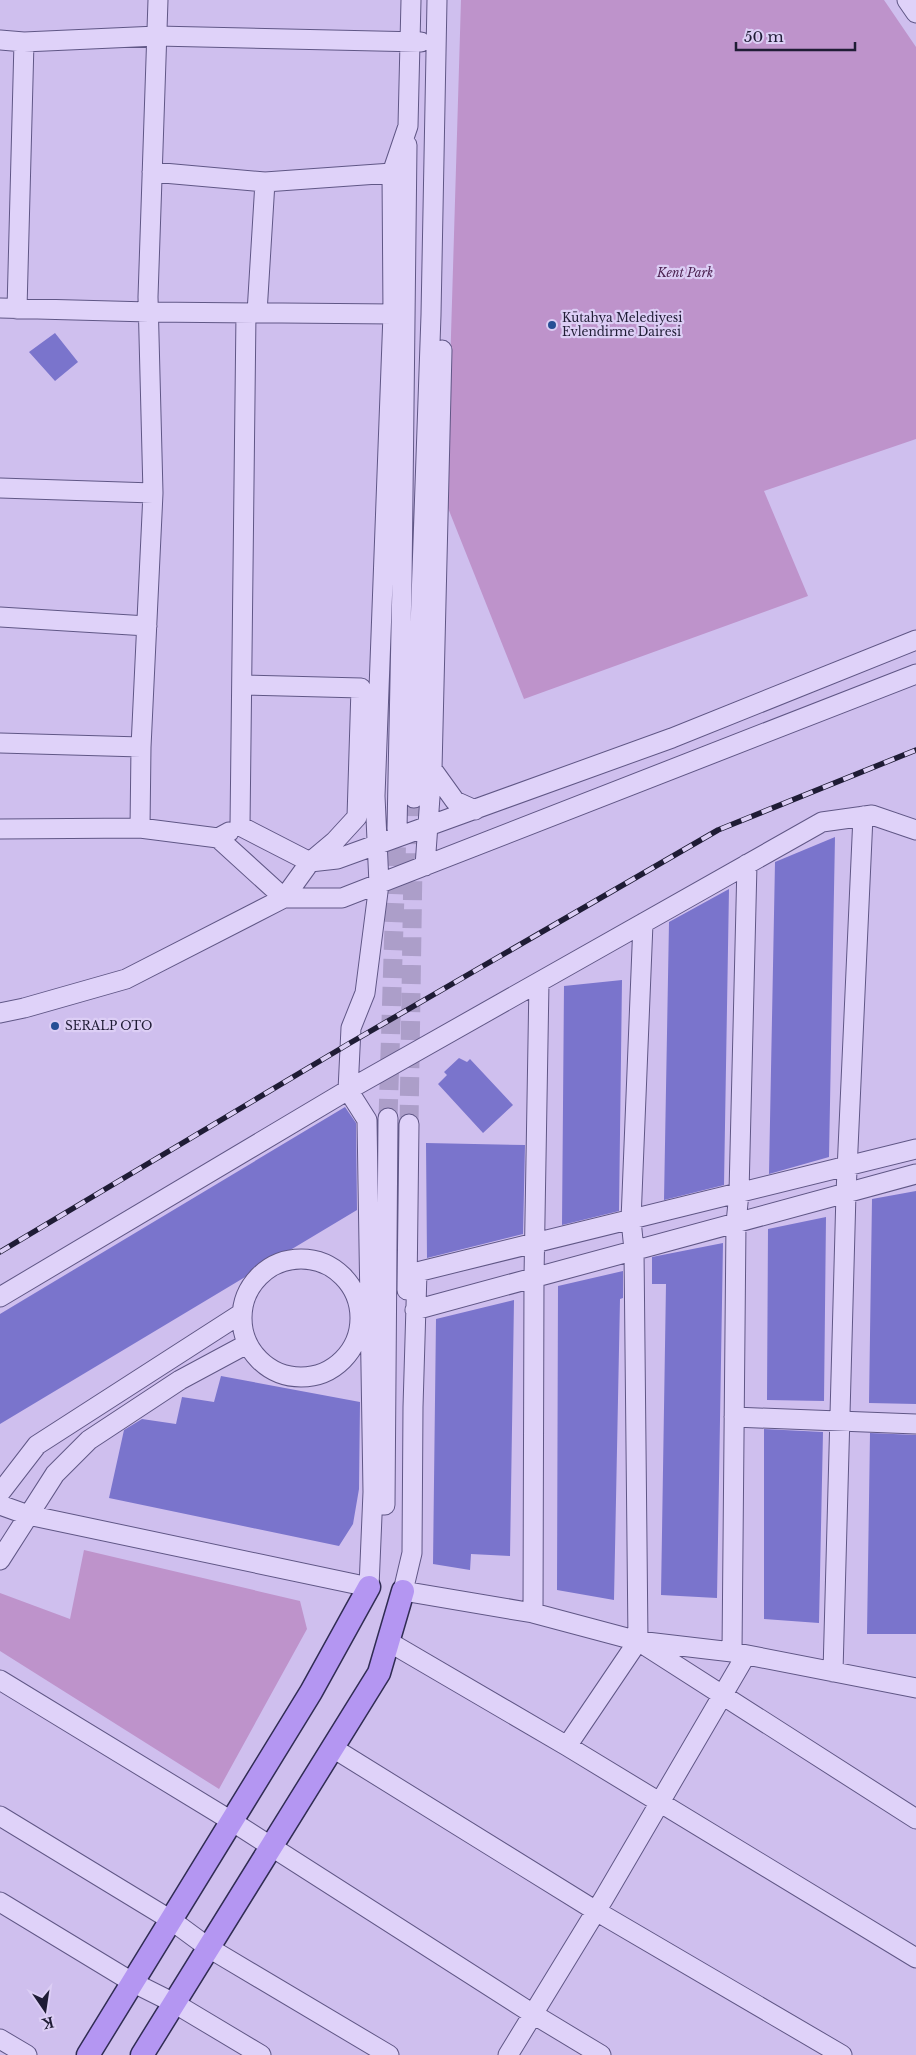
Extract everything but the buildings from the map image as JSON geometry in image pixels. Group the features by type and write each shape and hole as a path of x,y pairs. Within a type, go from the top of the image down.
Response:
{"main road":[{"path":"88,2055 233,1822 311,1692 370,1587"},
{"path":"142,2055 379,1673 403,1592"}],"street":[{"path":"140,828 141,747 153,493 149,312 158,0"},
{"path":"397,829 411,0"},
{"path":"414,798 431,315 437,0"},
{"path":"907,0 916,13"},
{"path":"0,40 24,42 157,36 410,43 436,42"},
{"path":"24,42 8,309 393,314"},
{"path":"370,1587 373,1492 367,1120 348,1090 351,1028 365,994 378,884 375,796 393,314 392,173 408,126"},
{"path":"152,172 265,182 392,173"},
{"path":"240,826 252,313 265,182"},
{"path":"425,866 432,768 443,332 431,315"},
{"path":"0,488 153,493"},
{"path":"0,617 146,626"},
{"path":"240,826 310,862 337,859 672,738 916,640"},
{"path":"0,829 140,828 218,838 284,898 342,898 916,674"},
{"path":"0,1013 126,979 284,898 310,862 335,841 357,817 361,688 242,685"},
{"path":"0,743 141,747"},
{"path":"432,768 455,801 476,810"},
{"path":"0,1297 348,1090 822,822 872,815 916,830"},
{"path":"832,1672 846,1193 863,816"},
{"path":"218,838 240,826"},
{"path":"508,2055 596,1911 722,1696 739,1654 734,1417 736,1222 747,864"},
{"path":"567,1746 638,1641 634,1250 631,1220 643,923"},
{"path":"533,1613 534,1277 539,982"},
{"path":"370,1587 378,1553 386,1500 388,1118"},
{"path":"403,1592 408,1124"},
{"path":"403,1592 412,1552 417,1272 536,1244 916,1148"},
{"path":"415,1310 916,1174"},
{"path":"294,1259 315,1260 333,1268 348,1281 358,1299 362,1319 358,1339 348,1356 333,1370 314,1377 294,1378 274,1372 258,1360 247,1344 242,1328 242,1313 247,1293 259,1277 275,1265 294,1259"},
{"path":"0,1493 37,1445 242,1313"},
{"path":"0,1560 55,1474 89,1440 180,1380 247,1344"},
{"path":"734,1417 916,1424"},
{"path":"0,1505 28,1515 370,1587"},
{"path":"403,1592 533,1613 638,1641 739,1654 916,1688"},
{"path":"638,1641 916,1820"},
{"path":"389,1642 567,1746 916,1958"},
{"path":"0,1680 272,1846 533,2014 601,2055"},
{"path":"333,1748 596,1911 842,2055"},
{"path":"0,1816 171,1920 209,1948 389,2055"},
{"path":"0,1902 132,1982 174,2004 261,2055"},
{"path":"0,2039 27,2055"}],"green space":[{"name":"Kent Park","path":"461,0 884,0 916,47 916,439 764,491 808,596 524,699 446,503"},
{"path":"84,1550 300,1601 307,1629 219,1789 0,1651 0,1593 70,1619"}],"tunnel":[{"path":"409,1124 414,798"},
{"path":"388,1118 397,829"}],"railway":[{"path":"0,1252 350,1043 718,830 916,750"}],"place":[{"name":"Kütahya Melediyesi Evlendirme Dairesi","path":"552,325"},
{"name":"SERALP OTO","path":"55,1026"}]}
